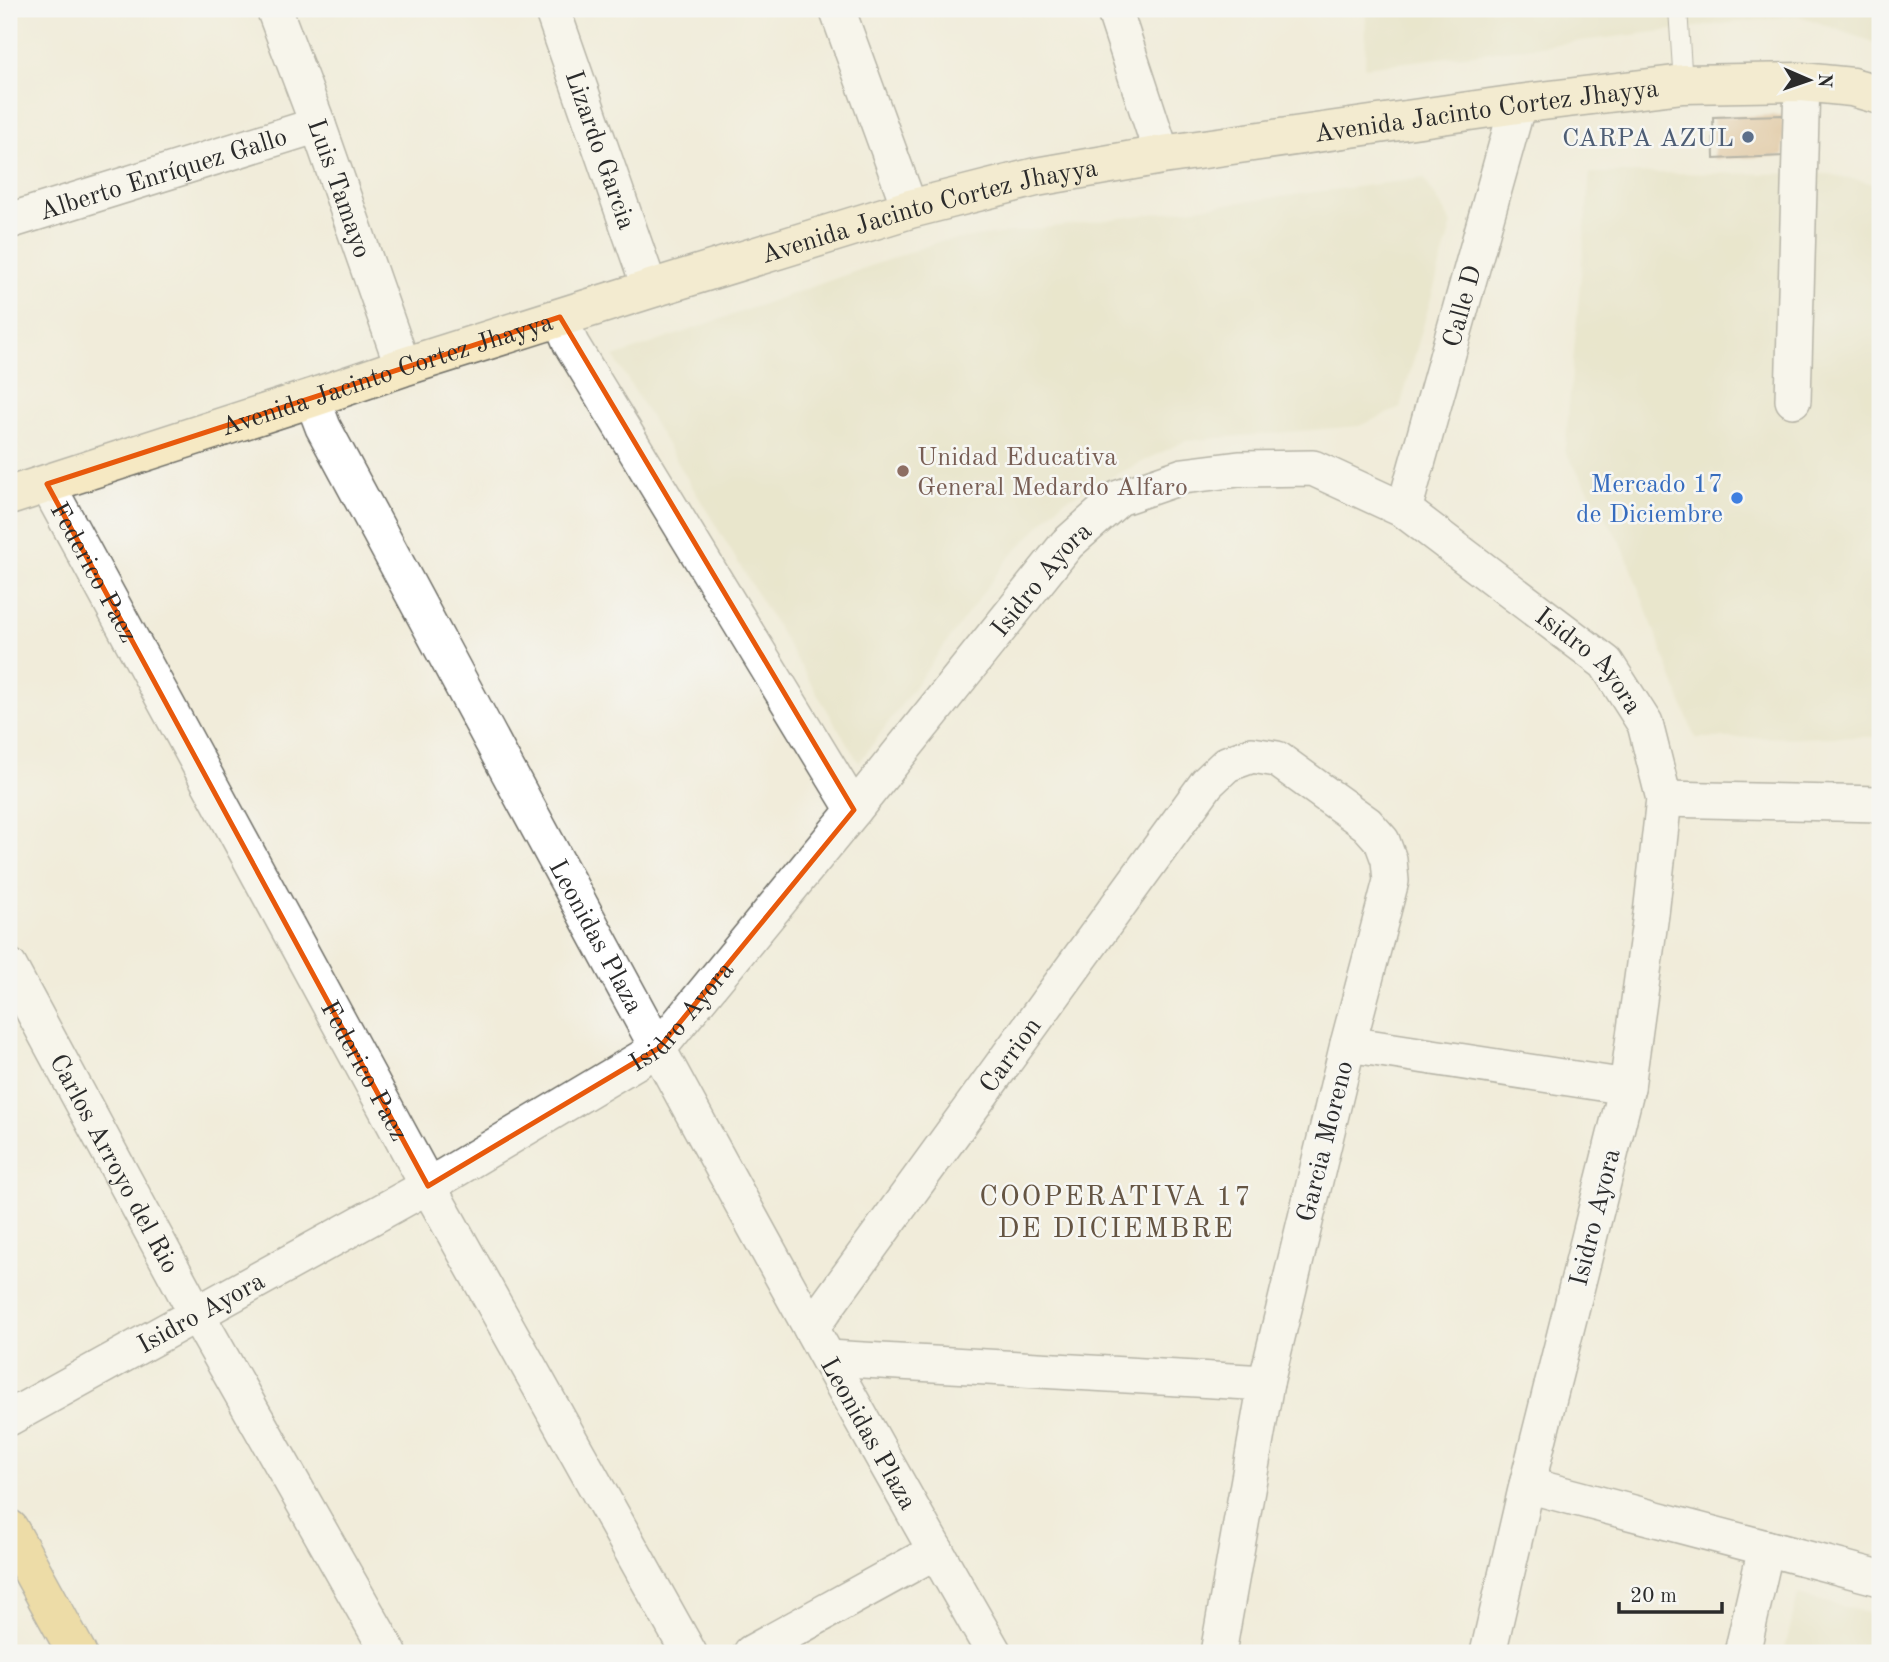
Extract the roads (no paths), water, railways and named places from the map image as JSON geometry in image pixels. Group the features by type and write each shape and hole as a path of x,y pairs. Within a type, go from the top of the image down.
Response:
{"main road":[{"name":"Avenida Jacinto Cortez Jhayya","path":"9,496 650,289 910,209 1036,177 1161,155 1518,104 1683,84 1802,82 1853,87 1880,94"},
{"path":"9,1528 76,1653"}],"street":[{"name":"Luis Tamayo","path":"274,9 403,367"},
{"name":"Lizardo Garcia","path":"552,9 650,289"},
{"path":"837,9 910,209"},
{"path":"1114,9 1161,155"},
{"path":"1793,400 1802,82"},
{"name":"Calle D","path":"1404,510 1518,104"},
{"name":"Alberto Enríquez Gallo","path":"9,221 318,125"},
{"path":"561,317 579,356 854,810"},
{"name":"Leonidas Plaza","path":"312,398 323,427 811,1328 994,1653"},
{"name":"Isidro Ayora","path":"9,1418 428,1186 659,1048 1067,544 1119,498 1183,476 1239,469 1313,468 1404,510 1606,663 1645,723 1664,799 1627,1087 1527,1485 1488,1653"},
{"name":"Federico Paez","path":"47,484 428,1186 689,1653"},
{"name":"Garcia Moreno","path":"1207,783 1227,764 1252,755 1277,759 1367,824 1382,841 1389,860 1391,881 1348,1044 1266,1384 1218,1653"},
{"name":"Carrion","path":"811,1328 1207,783"},
{"path":"1664,799 1880,804"},
{"name":"Carlos Arroyo del Rio","path":"9,966 196,1314 389,1653"},
{"path":"1348,1044 1627,1087"},
{"path":"828,1359 1266,1384"},
{"path":"1527,1485 1880,1578"},
{"path":"1742,1653 1766,1548"},
{"path":"751,1653 936,1551"}],"lane":[{"path":"1678,9 1683,84"}],"place":[{"name":"CARPA AZUL","path":"1748,137"},
{"name":"Unidad Educativa General Medardo Alfaro","path":"903,471"},
{"name":"Mercado 17 de Diciembre","path":"1737,498"}],"district":[{"name":"COOPERATIVA 17 DE DICIEMBRE","path":"1116,1211"}]}
